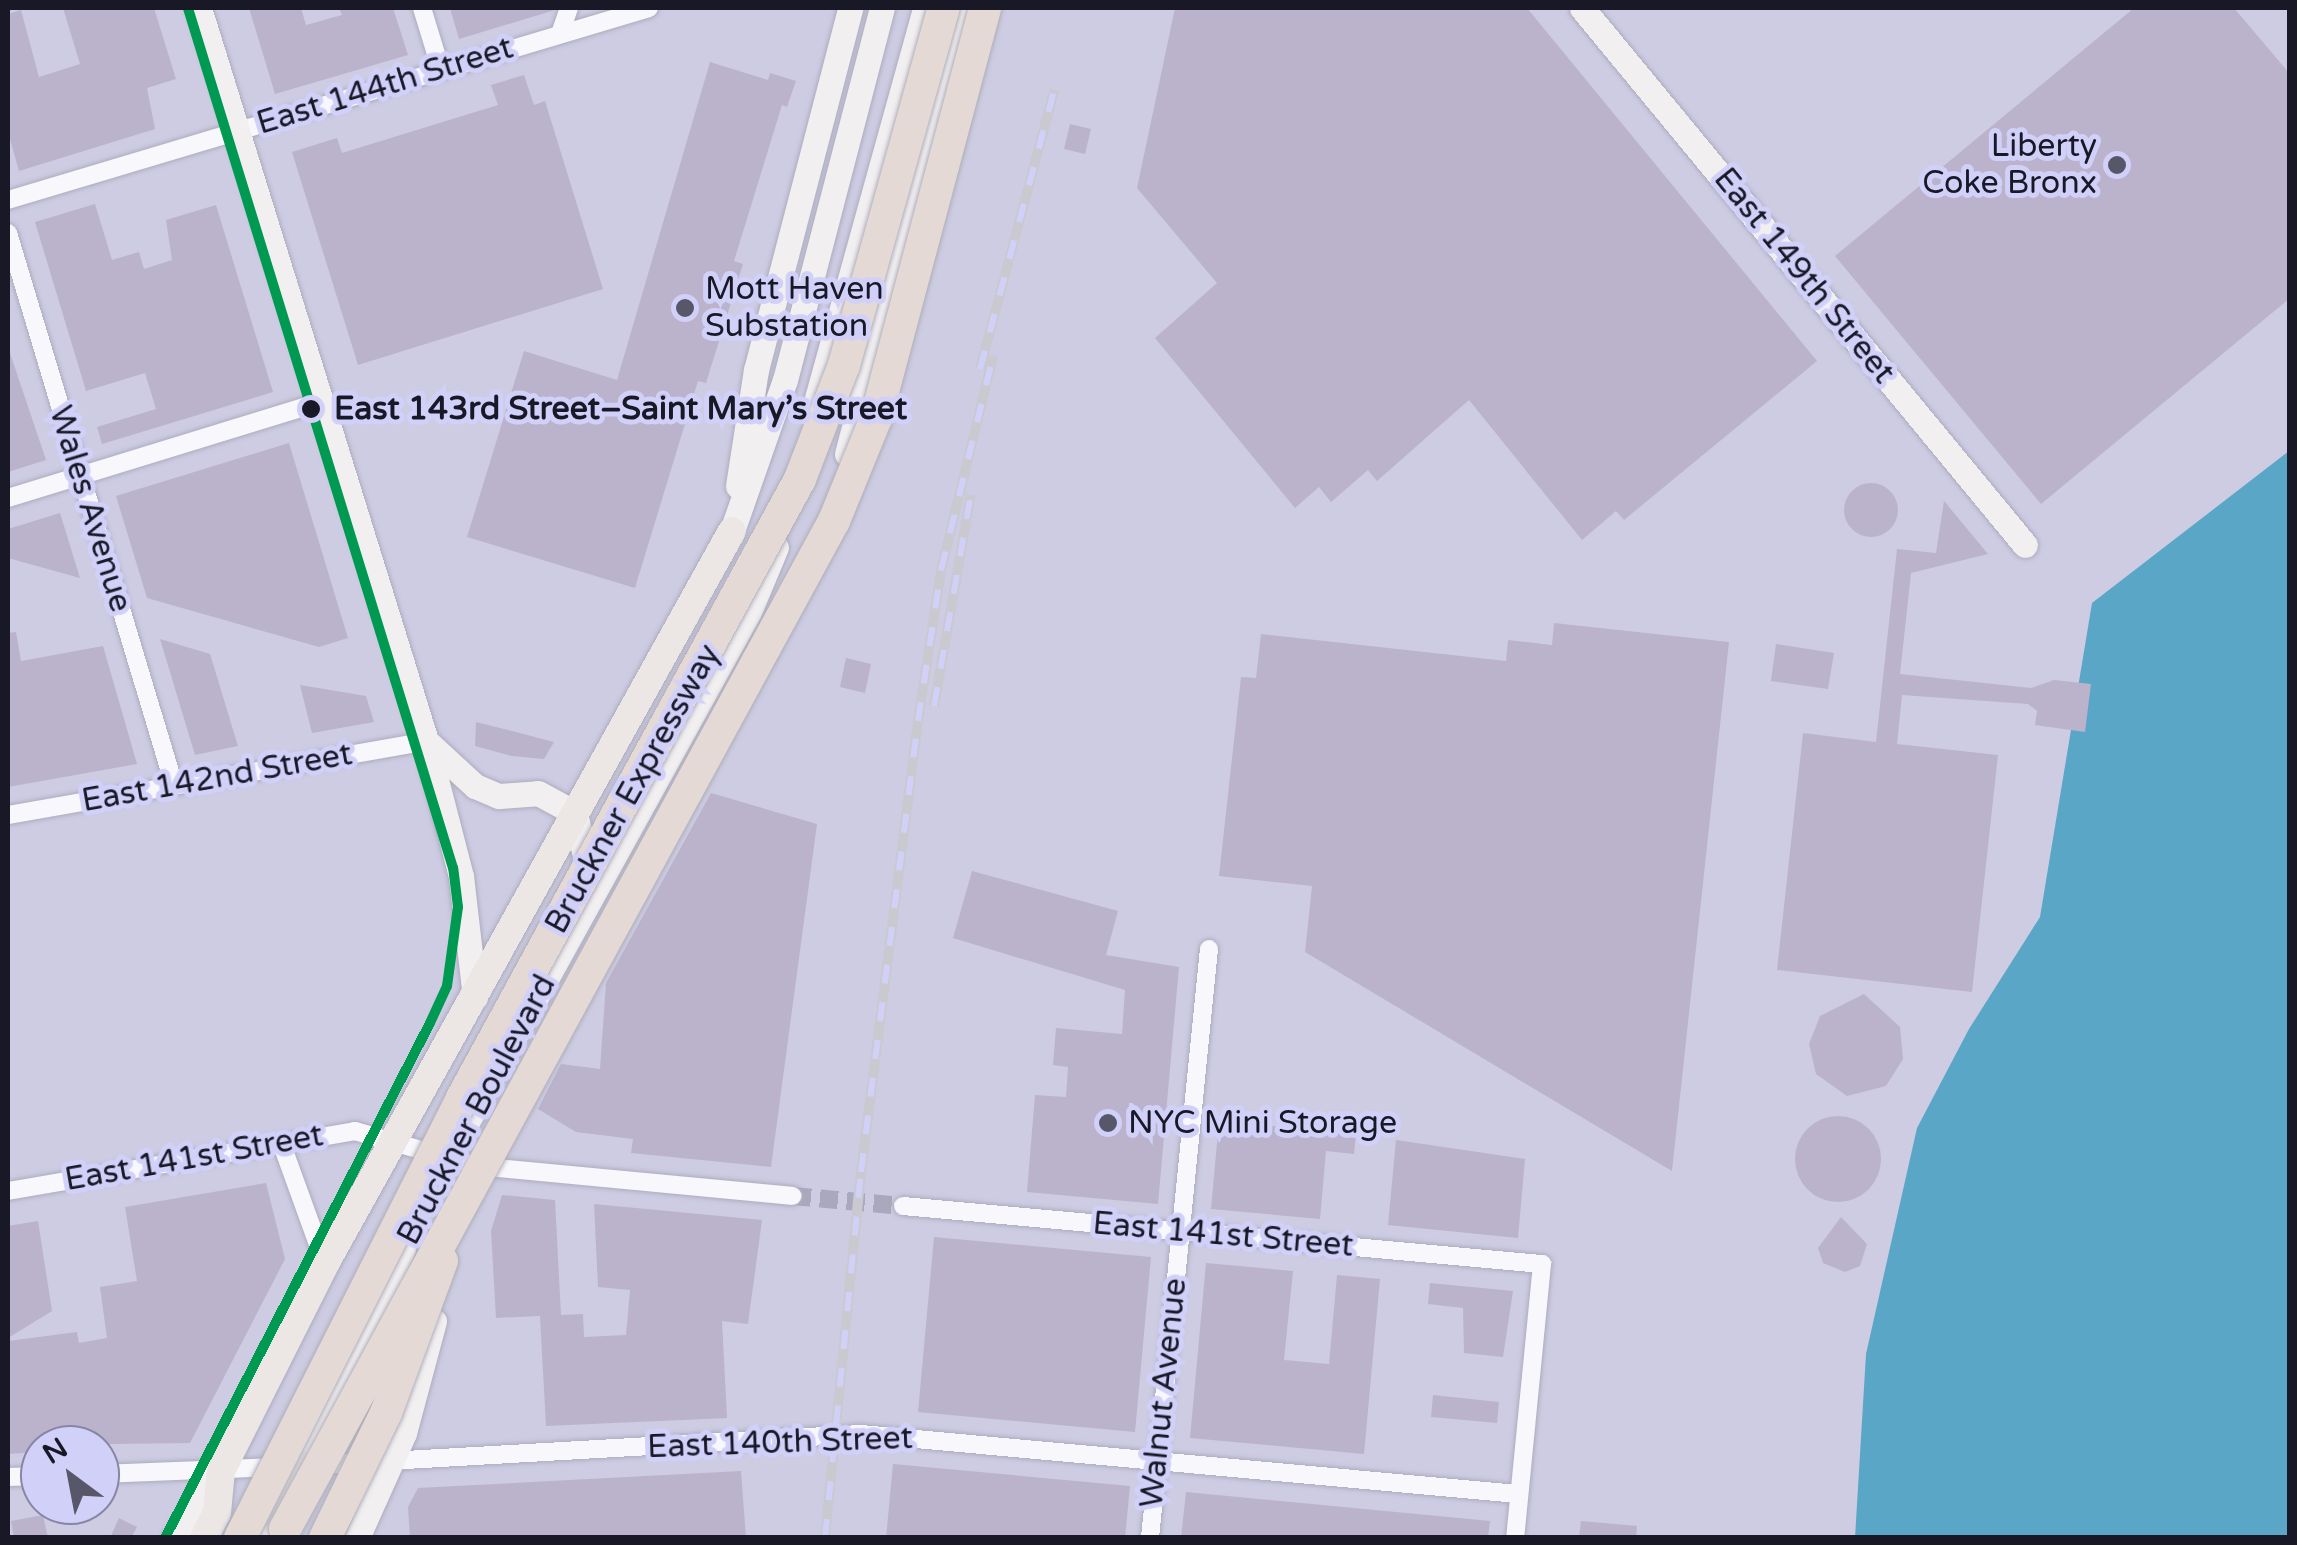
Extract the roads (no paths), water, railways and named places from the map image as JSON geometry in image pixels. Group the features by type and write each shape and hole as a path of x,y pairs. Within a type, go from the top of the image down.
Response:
{"highway":[{"name":"Bruckner Expressway","path":"240,1538 462,1098 800,479 844,365 944,8"},
{"name":"Bruckner Expressway","path":"274,1533 834,520 876,418 985,8"},
{"path":"325,1538 424,1318 469,1180"}],"main road":[{"path":"199,8 240,130 426,741 461,876 475,997"},
{"name":"Bruckner Boulevard","path":"732,531 756,370 850,8"},
{"name":"Bruckner Boulevard","path":"175,1538 221,1470 394,1137 732,531 784,380 882,8"},
{"name":"Bruckner Boulevard","path":"274,1533 300,1466 449,1154 749,612 779,536 925,8"},
{"name":"Bruckner Boulevard","path":"358,1538 392,1462 469,1180 502,1100 814,540 843,468 962,8"},
{"name":"East 149th Street","path":"1582,8 2026,544"},
{"path":"877,182 950,55"},
{"path":"754,651 778,580 779,536"},
{"path":"426,741 475,786 499,796 538,794 576,813 594,894"},
{"name":"Bruckner Boulevard","path":"204,1538 217,1512 221,1470"}],"street":[{"path":"422,8 441,70"},
{"path":"560,34 568,8"},
{"name":"East 144th Street","path":"8,200 648,8"},
{"name":"Wales Avenue","path":"8,233 174,785"},
{"path":"8,498 323,400"},
{"name":"East 142nd Street","path":"8,815 426,741"},
{"name":"Walnut Avenue","path":"1150,1538 1208,949"},
{"name":"East 141st Street","path":"8,1191 355,1131 394,1137 449,1154 469,1180 793,1196"},
{"path":"282,1144 326,1264"},
{"name":"East 141st Street","path":"903,1206 1542,1264 1518,1494"},
{"name":"East 140th Street","path":"120,1473 392,1462 861,1434 1518,1494"},
{"path":"1514,1538 1518,1494"}],"water":[{"path":"2289,451 2289,1537 1855,1538 1866,1354 1917,1128 1969,1029 2040,917 2092,603"}],"tunnel":[{"path":"793,1196 903,1206"}],"railway":[{"path":"980,369 1054,90"},
{"path":"825,1538 861,1172 918,721 941,570 993,356"},
{"path":"934,706 971,495"}],"place":[{"name":"Liberty Coke Bronx","path":"2117,165"},
{"name":"Mott Haven Substation","path":"685,308"},
{"name":"East 143rd Street–Saint Mary’s Street","path":"311,409"},
{"name":"NYC Mini Storage","path":"1108,1123"}]}
